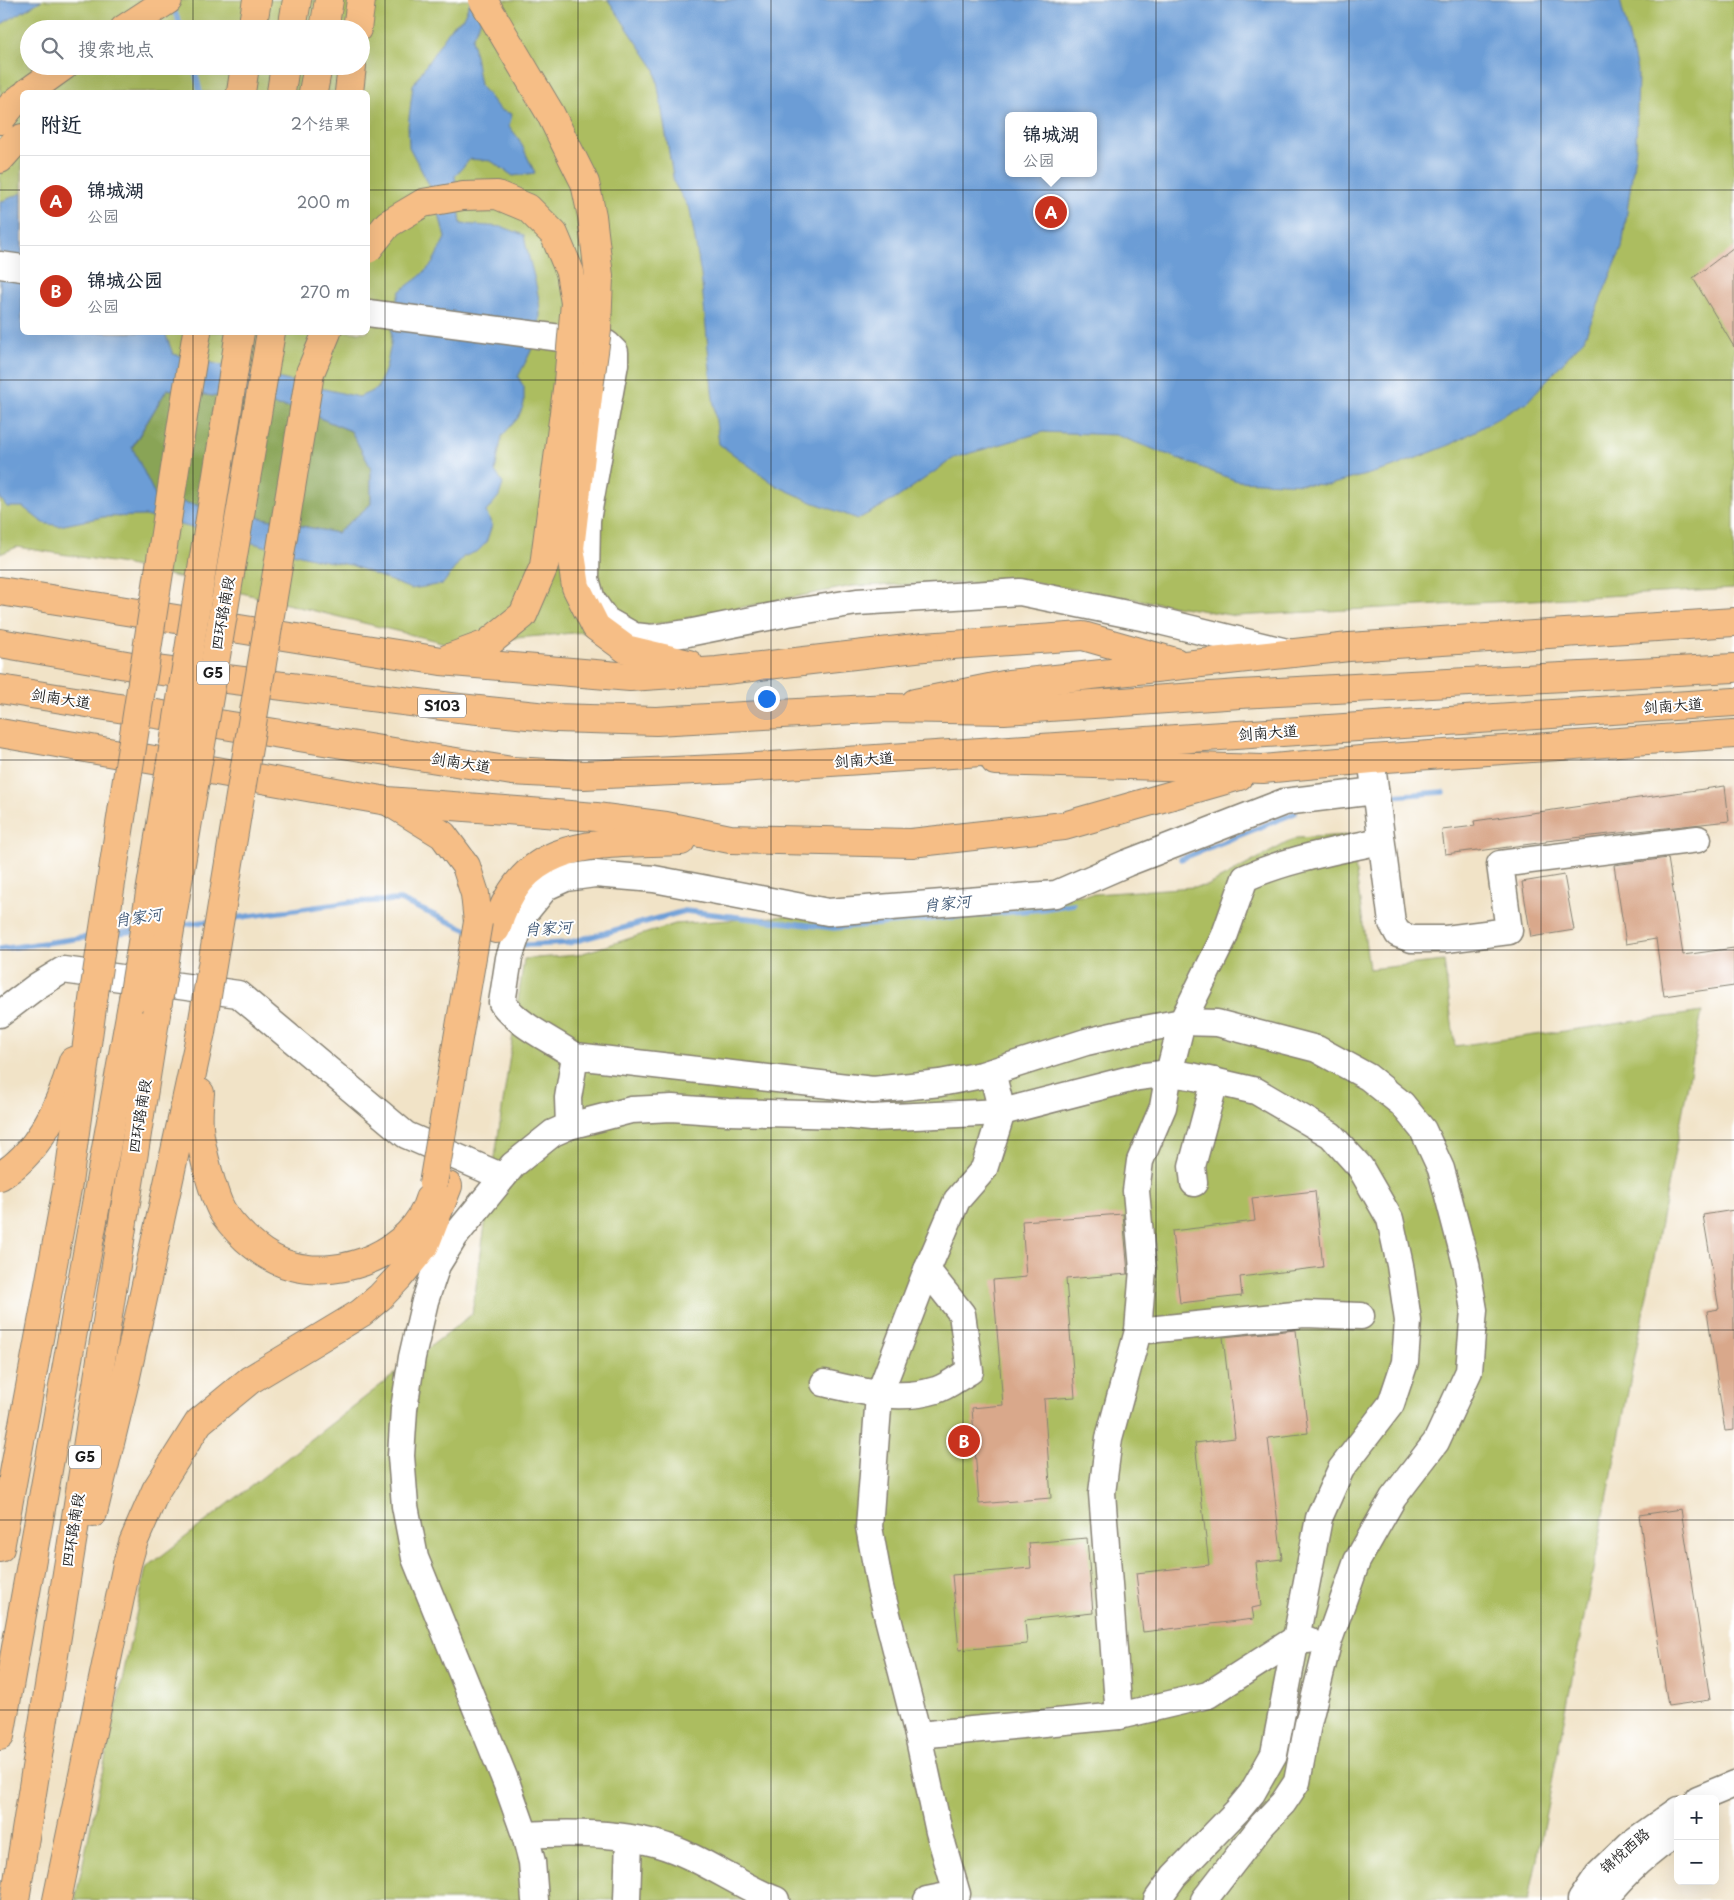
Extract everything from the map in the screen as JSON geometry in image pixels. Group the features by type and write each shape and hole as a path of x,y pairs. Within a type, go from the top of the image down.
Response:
{"main road":[{"path":"138,20 168,0"},
{"path":"254,20 257,0"},
{"path":"294,20 297,0"},
{"path":"326,20 330,0"},
{"path":"358,20 361,0"},
{"path":"441,661 487,644 523,615 544,566 579,385 597,330 599,276 592,216 584,183 550,113 483,0"},
{"path":"31,90 50,75"},
{"path":"240,90 243,75"},
{"path":"280,90 283,75"},
{"path":"313,90 316,75"},
{"path":"348,90 351,75"},
{"path":"0,120 20,99"},
{"path":"0,159 20,139"},
{"path":"370,246 388,224 423,203 463,196 498,195 528,208 554,234 570,272 575,303 579,385 570,548 576,587 596,627 626,649 717,671"},
{"path":"185,404 187,335"},
{"path":"0,1548 68,1183 94,993 196,335"},
{"name":"四环路南段","path":"0,1736 133,1000 240,335"},
{"name":"四环路南段","path":"15,1900 156,1014 270,335"},
{"path":"44,1713 125,1381 202,1032 316,335"},
{"path":"310,373 326,335"},
{"path":"0,581 30,596"},
{"path":"0,591 441,661 630,677 717,671 924,648 1083,636 1188,666"},
{"path":"888,708 1009,684 1349,647 1734,622"},
{"name":"S103","path":"0,643 155,670 459,708 556,718 656,721 888,708"},
{"path":"888,708 1004,710 1240,694 1734,668"},
{"name":"剑南大道","path":"0,689 512,771 584,776 740,768 1734,702"},
{"path":"0,733 388,801 596,817 666,826 730,839"},
{"path":"886,758 1263,769 1734,734"},
{"path":"57,1900 127,1564 133,1543 156,1490 199,1422 250,1380 361,1313 399,1278 425,1245 500,935 501,910 522,878 535,866 563,851 578,847 730,839 911,843 1064,826 1263,769"},
{"path":"388,801 443,836 466,866 475,894 500,935"},
{"path":"0,1176 21,1159 44,1129 66,1084 94,993"},
{"path":"202,1032 199,1127 212,1183 223,1212 244,1238 268,1255 290,1266 316,1271 342,1268 367,1261 388,1252 408,1234 441,1185"}],"street":[{"path":"0,265 20,268"},
{"path":"373,314 607,344 615,352 615,364 587,520 586,580 592,600 606,620 634,636 652,638 688,633 788,613 857,602 1020,592 1151,619 1292,654"},
{"path":"1372,760 1380,841 1392,922 1398,934 1412,940 1446,939 1509,931 1500,864 1698,839"},
{"path":"1204,1900 1262,1825 1283,1803 1297,1782 1308,1724 1328,1642 1357,1561 1393,1498 1436,1442 1469,1370 1474,1310 1466,1264 1441,1169 1423,1130 1402,1104 1368,1077 1317,1049 1217,1023 1182,1022 1134,1031 1086,1042 992,1072 940,1083 873,1090 575,1056 534,1032 502,1003 500,935 524,914 546,886 566,878 595,874 654,879 828,912 1056,894 1127,863 1284,802 1375,790"},
{"path":"1119,1716 1102,1493 1109,1438 1138,1331 1143,1269 1136,1191 1140,1161 1163,1107 1169,1073 1182,1022 1224,937 1245,878 1269,868 1312,856 1380,841"},
{"path":"0,1014 37,986 63,970 238,994 406,1135 503,1177"},
{"path":"569,1126 568,1098 575,1056"},
{"path":"668,1066 672,1108"},
{"path":"927,1900 957,1894 880,1587 869,1527 880,1394 927,1270 957,1200 984,1169 1002,1112 992,1072"},
{"path":"535,1900 532,1862 525,1834 508,1787 415,1558 405,1506 402,1456 404,1409 412,1357 425,1301 437,1265 455,1236 513,1165 553,1133 569,1126 631,1110 672,1108 728,1112 844,1115 871,1118 1002,1112 1138,1077 1169,1073 1191,1076 1256,1091 1331,1135 1360,1167 1390,1219 1400,1265 1408,1321 1405,1362 1391,1404 1341,1469 1319,1518 1274,1754 1252,1793 1174,1876 1156,1900"},
{"path":"1194,1183 1192,1166 1215,1081"},
{"path":"844,1115 848,1087"},
{"path":"824,1383 904,1397 937,1390 970,1371 962,1314 927,1270"},
{"path":"1138,1331 1304,1314 1361,1316"},
{"path":"918,1735 1119,1716 1208,1695 1297,1638 1328,1642"},
{"path":"1708,1795 1734,1784"},
{"path":"1719,1808 1734,1802"},
{"path":"1238,1810 1262,1825"},
{"name":"锦悦西路","path":"1581,1900 1598,1875 1630,1844 1674,1813"},
{"path":"525,1834 561,1832 659,1844 706,1864 776,1900"},
{"path":"521,1900 525,1864 525,1834"},
{"name":"锦悦西路","path":"1604,1900 1620,1880 1656,1847 1674,1835"},
{"path":"627,1900 629,1839"}],"green space":[{"path":"0,0 1734,0 1734,589 1236,616 1031,582 852,586 641,627 449,644 124,564 17,547 0,554"},
{"path":"167,389 298,409 351,431 371,468 371,504 337,533 156,497 132,448"},
{"path":"1351,835 1369,969 1444,961 1455,1046 1702,1012 1529,1900 75,1900 146,1568 472,1314 524,959 577,955 675,924 1207,886 1296,838"}],"water":[{"path":"0,0 42,0 0,25"},
{"path":"471,0 481,20 472,38 480,85 500,110 512,114 509,126 519,139 535,173 513,176 491,161 470,159 455,176 461,224 503,227 524,235 536,285 540,315 536,339 518,377 524,387 524,404 518,418 502,436 495,471 503,484 499,496 486,512 492,525 486,543 478,551 463,557 443,584 411,589 351,565 320,560 145,516 103,517 59,526 43,523 23,507 7,507 0,498 0,202 20,194 20,335 166,335 173,354 359,397 377,389 386,368 391,344 392,314 400,291 419,277 432,264 445,238 434,194 409,147 408,126 413,85 452,26 463,18","holes":["167,389 298,409 351,431 371,468 371,504 337,533 156,497 132,447"]},
{"path":"608,0 1620,0 1638,74 1636,147 1622,248 1584,339 1527,402 1452,444 1391,468 1329,485 1237,481 1116,435 1043,432 954,458 897,498 858,519 812,502 777,486 719,444 701,275 690,210 674,183 655,69"}],"building":[{"path":"1734,247 1734,347 1693,278"},
{"path":"1725,786 1729,821 1445,854 1442,830 1475,826 1474,821"},
{"path":"1668,858 1683,955 1734,948 1734,986 1664,996 1656,939 1626,944 1614,865"},
{"path":"1564,875 1574,930 1531,937 1522,882"},
{"path":"1315,1191 1323,1267 1240,1277 1242,1296 1180,1303 1172,1231 1255,1221 1252,1198"},
{"path":"1734,1210 1734,1430 1725,1431 1707,1311 1719,1309 1703,1215"},
{"path":"1123,1214 1128,1274 1066,1279 1075,1397 1044,1399 1051,1498 979,1504 972,1408 1003,1405 993,1280 1026,1277 1022,1221"},
{"path":"1296,1330 1308,1433 1268,1438 1282,1559 1256,1562 1261,1606 1252,1608 1254,1619 1143,1632 1136,1573 1209,1565 1195,1443 1235,1438 1223,1337"},
{"path":"1681,1509 1710,1700 1668,1706 1639,1515"},
{"path":"1087,1538 1093,1613 1025,1620 1027,1644 959,1650 952,1575 1031,1568 1029,1543"}],"waterway":[{"path":"172,7 178,20"},
{"path":"196,75 200,90"},
{"name":"肖家河","path":"1392,796 1443,792"},
{"name":"肖家河","path":"1181,859 1295,813"},
{"name":"肖家河","path":"227,919 353,902 400,900 470,931"},
{"name":"肖家河","path":"520,944 568,943 685,911 834,928 1043,909 1073,904"},
{"name":"肖家河","path":"177,925 213,921"},
{"name":"肖家河","path":"110,934 136,931"},
{"name":"肖家河","path":"0,949 96,936"}],"place":[{"name":"锦城湖","path":"1051,212"},
{"name":"锦城公园","path":"964,1441"}]}
